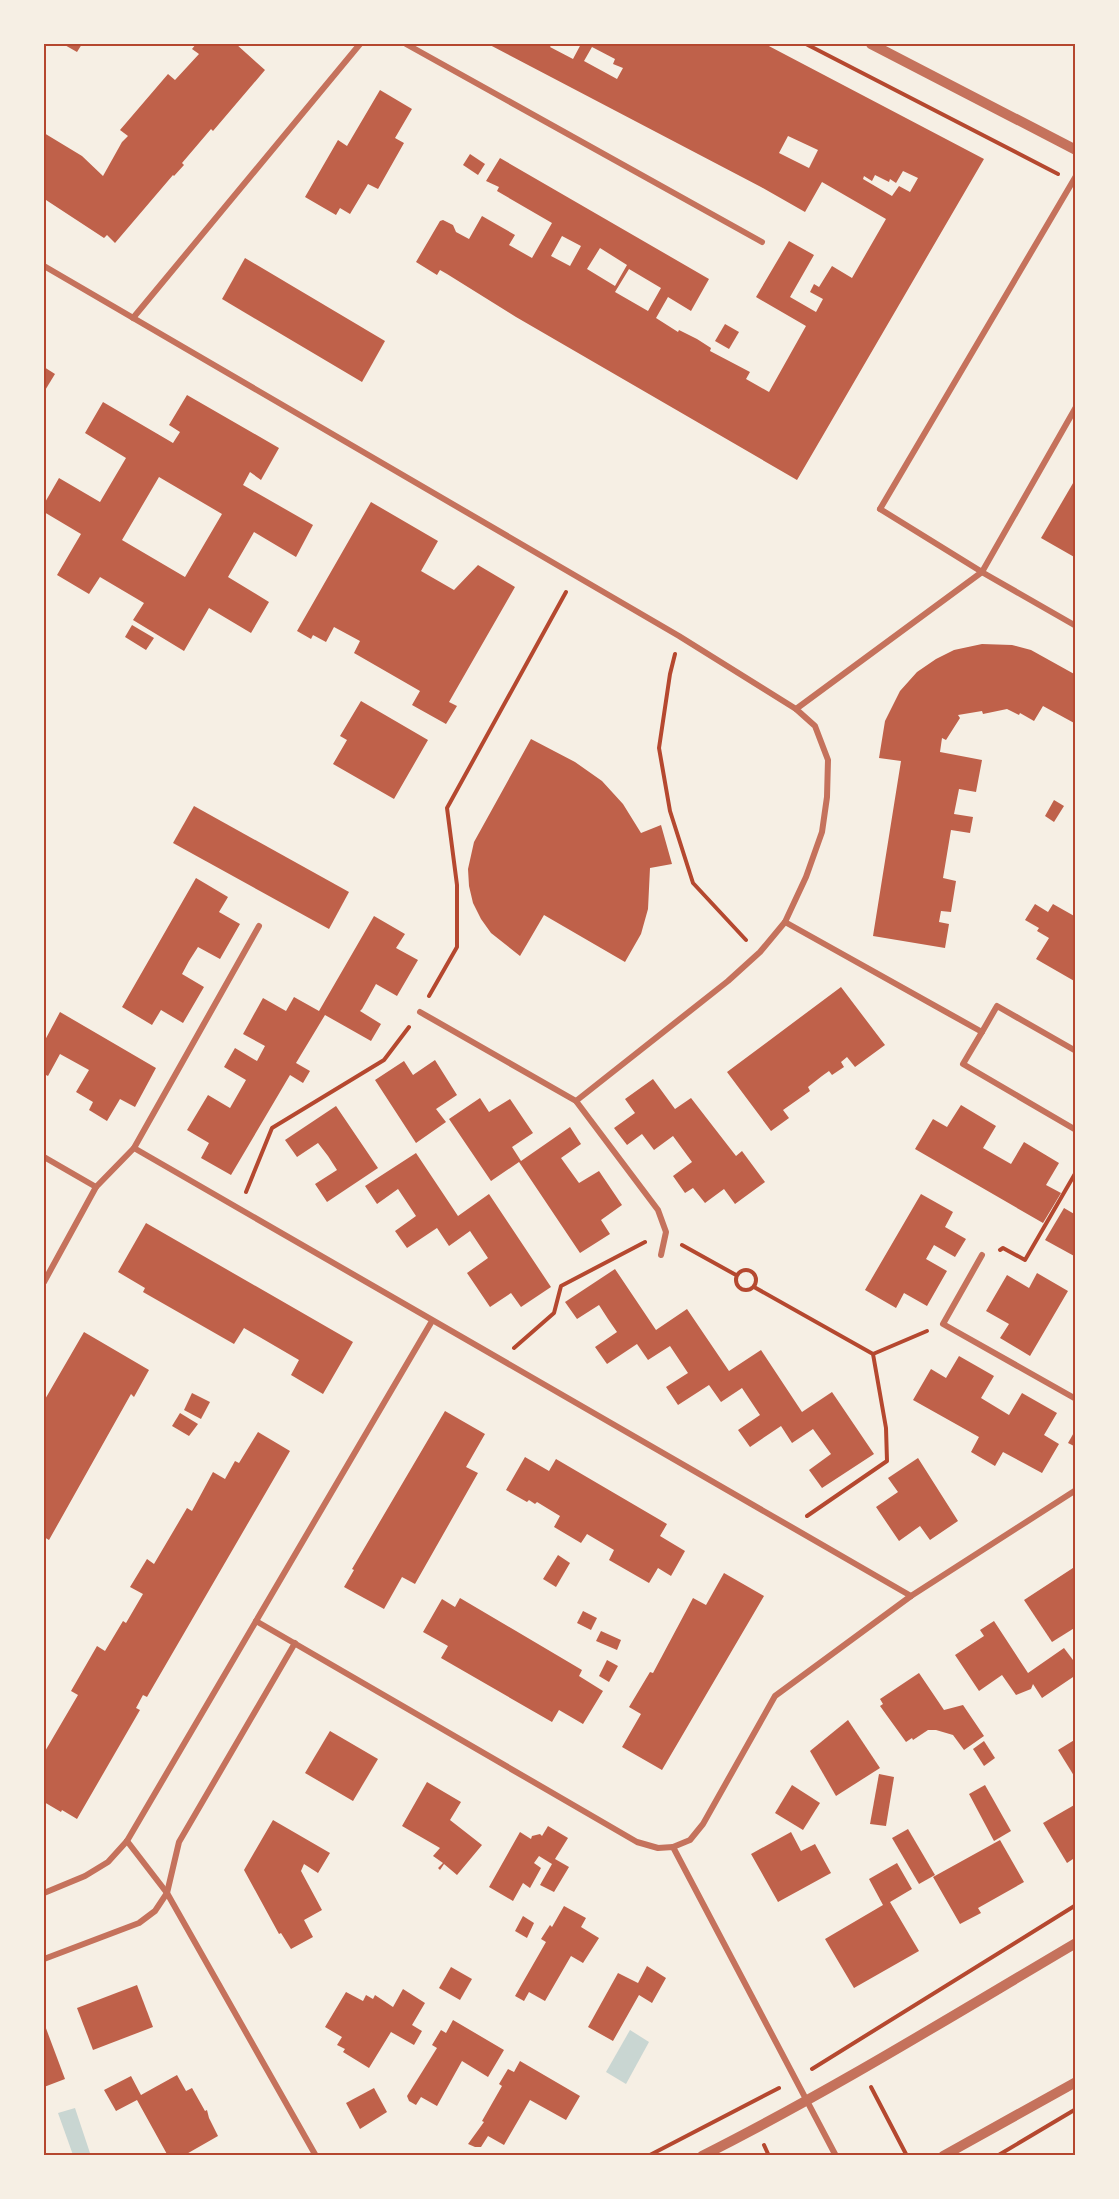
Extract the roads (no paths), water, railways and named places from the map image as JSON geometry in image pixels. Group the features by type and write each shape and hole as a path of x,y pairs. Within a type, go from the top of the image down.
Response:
{"street":[{"path":"133,318 360,44"},
{"path":"408,44 762,242"},
{"path":"871,44 1076,150"},
{"path":"1074,179 880,509 982,572 1076,626"},
{"path":"44,266 680,636 796,709 815,726 828,760 827,797 822,832 806,877 785,922 760,952 728,981 576,1101"},
{"path":"796,709 982,572 1076,407"},
{"path":"785,922 982,1032"},
{"path":"44,1282 96,1187 134,1148 259,926"},
{"path":"1076,1051 997,1006 963,1064 1076,1130"},
{"path":"420,1012 576,1101 658,1210 666,1232 661,1255"},
{"path":"134,1148 500,1361 912,1596"},
{"path":"44,1158 96,1187"},
{"path":"982,1255 943,1324 1076,1399"},
{"path":"44,1893 85,1876 108,1862 128,1841 432,1321"},
{"path":"256,1621 637,1842 658,1848 673,1847 690,1840 703,1824 775,1696 912,1596 1076,1490"},
{"path":"44,1959 139,1923 155,1911 167,1893 179,1842 295,1643"},
{"path":"128,1841 167,1893 316,2156"},
{"path":"673,1847 837,2156"},
{"path":"702,2156 808,2101 1076,1943"},
{"path":"943,2156 1076,2082"}]}
